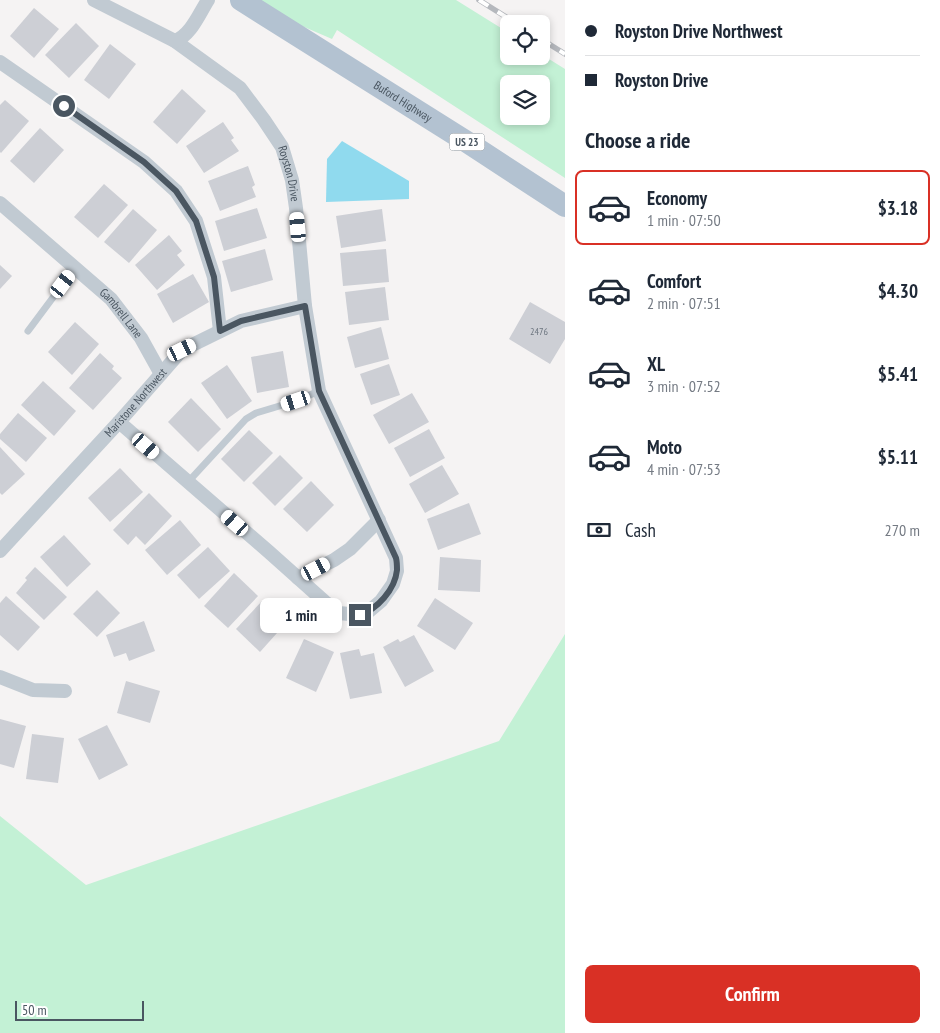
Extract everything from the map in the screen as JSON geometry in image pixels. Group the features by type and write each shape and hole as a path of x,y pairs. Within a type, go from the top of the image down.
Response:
{"main road":[{"name":"Buford Highway","path":"241,0 565,206"}],"street":[{"name":"Royston Drive","path":"94,0 175,41 240,88 282,147 292,180 305,306 319,391 396,558 397,571 393,584 381,601 368,612 360,615 339,613 119,422"},
{"path":"175,41 188,32 208,0"},
{"path":"0,62 144,162 176,191 196,221 214,277 220,331"},
{"name":"Gambrell Lane","path":"0,203 111,299 140,338 161,374"},
{"name":"Maristone Northwest","path":"0,551 119,422 182,350 241,321 305,306"},
{"path":"298,578 334,560 350,549 379,520"},
{"path":"0,677 33,690 65,691"}],"lane":[{"path":"28,331 75,268"},
{"path":"188,482 246,419 256,413 296,401 319,391"}],"green space":[{"path":"242,0 456,0 500,27 500,65 550,65 550,60 565,69 565,178 337,30 332,39"},
{"path":"565,634 565,1033 0,1033 0,816 86,885 499,741"}],"water":[{"path":"342,141 409,181 409,199 326,202 327,159"}],"building":[{"path":"34,8 59,29 34,58 10,36"},
{"path":"76,23 99,46 69,78 45,55"},
{"path":"110,44 136,64 109,99 84,80"},
{"path":"182,89 206,111 177,144 153,122"},
{"path":"5,100 29,121 1,153 0,105"},
{"path":"223,122 234,138 231,140 239,151 204,173 186,146"},
{"path":"40,128 64,150 34,183 10,161"},
{"path":"248,166 255,185 252,187 256,197 220,211 208,181"},
{"path":"104,184 128,205 98,238 74,217"},
{"path":"257,208 267,238 224,251 215,221"},
{"path":"133,209 157,230 129,263 104,242"},
{"path":"382,209 386,241 341,248 336,216"},
{"path":"169,235 182,251 177,255 185,265 157,290 135,265"},
{"path":"265,249 273,280 231,292 222,261"},
{"path":"386,249 389,282 343,286 340,253"},
{"path":"0,265 12,276 0,289"},
{"path":"193,274 209,302 173,323 157,294"},
{"path":"385,287 389,320 349,325 345,292"},
{"path":"530,302 565,322 565,339 550,364 509,339"},
{"path":"75,322 99,344 72,375 48,352"},
{"path":"381,327 389,359 355,368 347,337"},
{"path":"283,351 289,387 257,393 251,357"},
{"path":"100,353 114,366 112,369 122,378 93,410 69,388"},
{"path":"389,364 400,395 371,405 360,374"},
{"path":"227,365 252,401 227,419 201,383"},
{"path":"43,381 76,411 54,436 21,405"},
{"path":"412,393 429,422 389,444 373,415"},
{"path":"191,398 221,429 198,452 168,422"},
{"path":"18,413 47,438 26,462 0,439 0,434"},
{"path":"429,429 445,458 410,477 394,448"},
{"path":"249,430 273,453 244,482 221,459"},
{"path":"0,447 25,474 2,495 0,493"},
{"path":"280,455 303,478 275,506 252,483"},
{"path":"442,465 459,494 425,513 409,484"},
{"path":"120,468 143,492 110,522 88,498"},
{"path":"311,481 334,505 307,532 283,509"},
{"path":"149,493 172,516 145,545 136,536 128,545 113,530"},
{"path":"469,503 481,534 438,550 427,519"},
{"path":"180,520 201,545 167,575 145,550"},
{"path":"64,535 91,564 67,587 40,557"},
{"path":"208,547 230,571 199,599 177,575"},
{"path":"440,557 481,560 480,592 438,590"},
{"path":"35,567 67,597 44,620 16,593 27,580 25,578"},
{"path":"234,573 258,596 228,628 204,606"},
{"path":"97,590 120,613 97,637 73,614"},
{"path":"6,596 40,627 18,651 0,635 0,603"},
{"path":"435,598 473,623 455,650 417,626"},
{"path":"262,601 286,623 260,652 236,629"},
{"path":"144,621 155,651 129,661 126,653 114,657 106,635"},
{"path":"414,635 434,671 405,687 383,647 398,639 400,642"},
{"path":"304,639 334,652 316,692 286,678"},
{"path":"359,649 361,656 374,653 382,693 350,699 340,653"},
{"path":"126,681 160,691 150,723 117,713"},
{"path":"0,719 26,726 14,768 0,764"},
{"path":"107,725 128,765 99,780 78,739"},
{"path":"32,734 64,738 58,783 26,779"}],"railway":[{"path":"479,0 503,15"},
{"path":"550,45 565,54"}],"route":[{"path":"64,106 144,162 176,191 196,221 214,277 220,331 241,321 305,306 319,391 396,558 397,571 393,584 381,601 368,612 360,615"}]}
